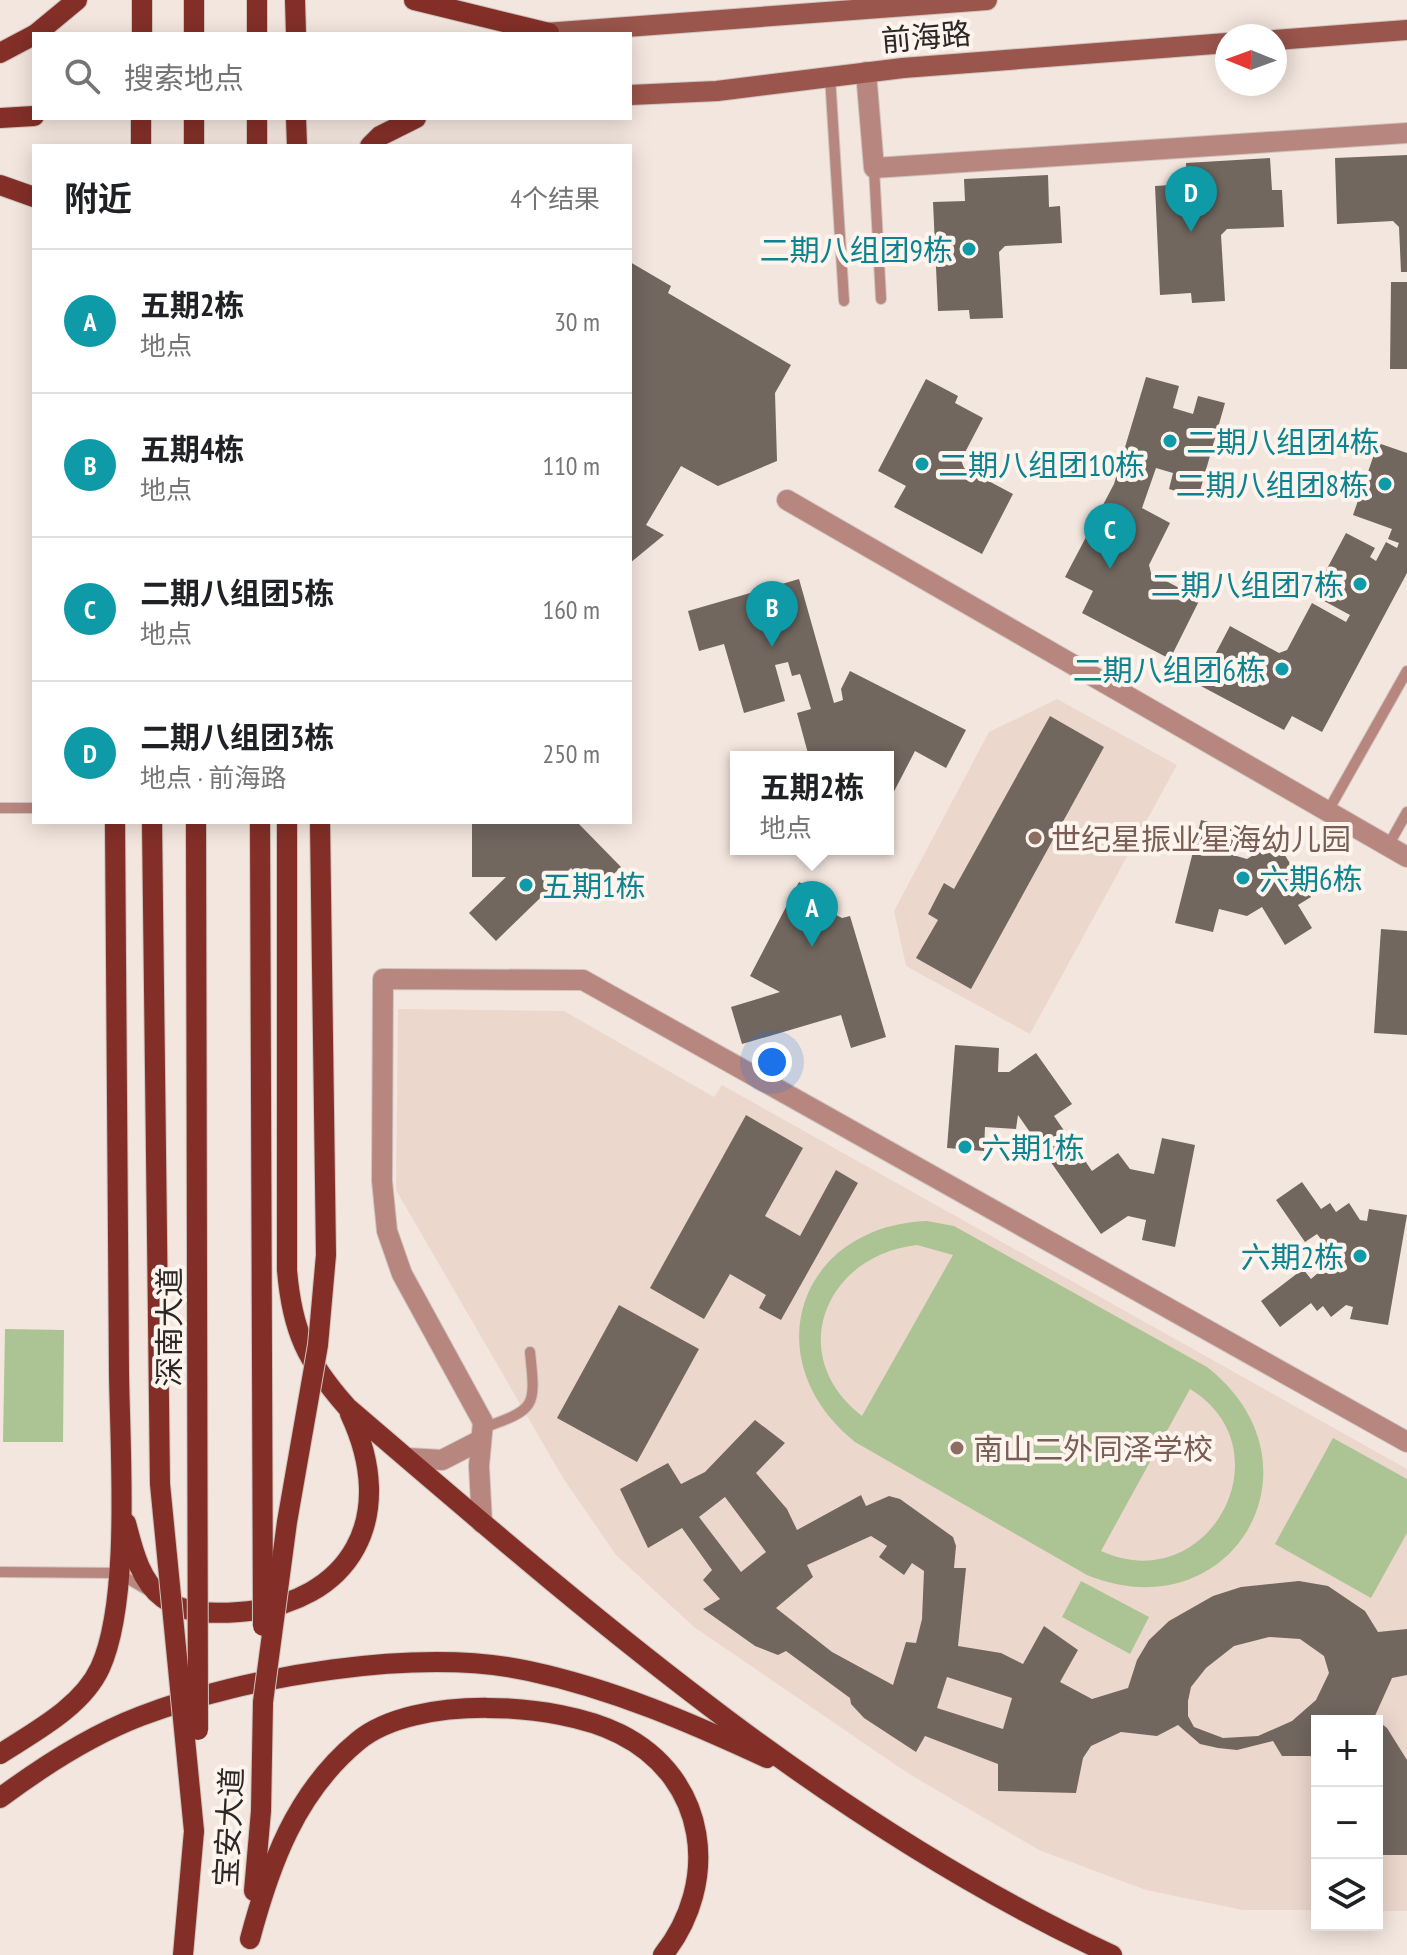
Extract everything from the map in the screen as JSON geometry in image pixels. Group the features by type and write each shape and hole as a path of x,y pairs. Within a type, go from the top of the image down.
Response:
{"main road":[{"path":"37,32 77,0"},
{"path":"142,0 142,32"},
{"path":"194,0 194,32"},
{"path":"257,0 257,32"},
{"path":"295,0 296,32"},
{"path":"414,0 545,32"},
{"name":"前海路","path":"562,32 987,0"},
{"path":"1287,39 1407,30"},
{"path":"0,55 32,36"},
{"name":"前海路","path":"632,95 717,91 866,72 1215,44"},
{"path":"0,55 32,54"},
{"path":"0,118 32,116"},
{"path":"141,120 141,144"},
{"path":"194,120 194,144"},
{"path":"257,120 257,144"},
{"path":"296,120 297,144"},
{"path":"372,144 380,136 412,120"},
{"path":"0,185 32,196"},
{"name":"深南大道","path":"0,1754 63,1710 99,1671 113,1622 120,1502 115,824"},
{"path":"152,824 160,1484 194,1831"},
{"name":"深南大道","path":"194,1831 199,1660 196,824"},
{"path":"260,824 263,1702"},
{"path":"287,824 287,1234 290,1305 308,1357 347,1407 482,1523 730,1721 814,1780 993,1895 1112,1955"},
{"path":"263,1702 287,1522 318,1345 326,1255 320,824"},
{"path":"120,1502 143,1574 163,1599 193,1612 259,1610 301,1599 338,1574 364,1532 369,1505 365,1453 347,1407"},
{"path":"0,1798 97,1736 141,1716 210,1693 367,1667 462,1663 526,1670 602,1689 673,1715 814,1780"},
{"name":"宝安大道","path":"249,1947 261,1811 263,1702"},
{"path":"249,1947 267,1876 285,1834 331,1766 359,1739 384,1725 414,1714 445,1708 560,1716 620,1734 650,1755 672,1778 690,1810 699,1842 700,1875 692,1906 679,1936 663,1955"},
{"name":"宝安大道","path":"183,1955 194,1831"}],"street":[{"path":"866,72 874,168 1407,133"},
{"path":"787,500 1407,857"},
{"path":"482,1523 479,1492 482,1434 402,1274 387,1231 382,1181 383,979 583,980 1407,1442"},
{"path":"407,1458 442,1460 482,1434"}],"lane":[{"path":"830,76 844,301"},
{"path":"874,168 881,299"},
{"path":"1328,811 1407,671"},
{"path":"0,808 32,808"},
{"path":"1388,846 1407,812"},
{"path":"482,1434 522,1414 535,1395 530,1352"},
{"path":"0,1572 118,1573 163,1599"}],"shaded area":[{"name":"世纪星振业星海幼儿园","path":"1057,699 1177,765 1030,1034 906,966 894,911 989,732"},
{"name":"南山二外同泽学校","path":"398,1009 564,1011 714,1097 722,1085 1407,1469 1407,1911 1383,1911 1383,1715 1311,1715 1311,1910 1243,1910 1146,1890 1039,1850 909,1774 694,1627 616,1555 563,1478 396,1190"}],"green space":[{"path":"927,1221 954,1226 1207,1367 1243,1406 1261,1449 1262,1491 1248,1530 1221,1561 1184,1581 1139,1587 1087,1575 855,1442 824,1409 805,1374 799,1338 804,1303 820,1272 847,1246 882,1229","holes":["917,1245 953,1255 862,1416 838,1392 825,1365 821,1338 826,1312 839,1288 859,1268 885,1253","1190,1389 1219,1415 1233,1447 1234,1480 1223,1511 1203,1537 1174,1555 1140,1561 1101,1551"]},
{"path":"5,1329 64,1330 63,1442 3,1442"},
{"path":"1333,1438 1407,1479 1407,1533 1371,1598 1275,1544"},
{"path":"1081,1581 1149,1617 1130,1654 1062,1617"}],"building":[{"path":"1407,155 1407,272 1401,272 1399,227 1393,221 1337,224 1335,158"},
{"path":"1270,158 1272,190 1282,190 1284,227 1227,229 1221,235 1225,301 1192,303 1191,293 1160,295 1155,186 1187,184 1186,163"},
{"name":"二期八组团9栋","path":"1048,175 1049,207 1060,206 1062,243 1005,246 999,252 1003,318 970,319 969,310 938,311 933,202 965,201 964,179"},
{"path":"632,263 671,286 668,293 791,365 775,393 777,461 718,486 681,466 646,525 664,535 632,561"},
{"path":"1391,282 1407,282 1407,369 1390,369"},
{"path":"1146,377 1179,386 1173,408 1193,414 1198,396 1225,403 1198,498 1169,489 1173,473 1156,468 1142,508 1170,523 1149,565 1151,573 1200,599 1170,659 1082,613 1093,591 1065,577 1114,484"},
{"name":"二期八组团10栋","path":"926,379 958,396 955,403 983,418 961,460 964,468 1013,494 982,554 894,507 906,486 878,471"},
{"path":"1378,443 1407,453 1407,573 1322,732 1292,716 1284,730 1199,685 1230,626 1279,653 1287,650 1312,603 1346,622 1350,615 1313,595 1346,533 1375,548 1370,557 1376,561 1386,542 1397,548 1399,543 1388,539 1392,529 1353,515"},
{"path":"799,579 834,703 843,700 841,689 850,671 966,730 946,768 915,751 894,791 894,751 807,751 797,713 811,709 800,674 792,676 788,662 775,665 785,701 744,713 724,644 699,651 688,611"},
{"path":"1050,716 1104,747 971,989 916,958 938,920 928,914 944,883 954,889"},
{"name":"六期6栋","path":"1201,820 1239,830 1233,855 1247,859 1276,841 1311,897 1298,905 1312,928 1285,945 1262,907 1247,916 1219,909 1213,932 1175,923"},
{"name":"五期1栋","path":"472,824 579,824 621,867 594,893 571,868 496,941 469,913 506,877 472,877"},
{"path":"799,882 829,898 824,909 842,918 850,916 886,1037 851,1048 841,1015 742,1044 731,1007 780,992 750,976"},
{"path":"1381,929 1407,931 1407,1035 1374,1033"},
{"name":"六期1栋","path":"955,1045 999,1048 998,1072 1009,1072 1036,1053 1072,1104 1054,1116 1092,1171 1118,1153 1130,1169 1154,1174 1162,1138 1195,1145 1175,1247 1142,1240 1146,1220 1128,1216 1101,1234 1018,1115 1016,1129 985,1127 984,1151 947,1148"},
{"path":"746,1115 803,1148 765,1216 800,1236 836,1170 858,1183 781,1320 759,1308 766,1295 730,1274 704,1319 650,1288"},
{"name":"六期2栋","path":"1302,1182 1321,1209 1330,1203 1336,1212 1349,1203 1360,1220 1367,1221 1369,1209 1407,1215 1388,1325 1350,1319 1353,1307 1346,1305 1331,1317 1323,1306 1317,1311 1311,1303 1280,1327 1261,1301 1303,1269 1311,1279 1318,1273 1324,1243 1317,1234 1305,1242 1276,1200"},
{"path":"619,1305 699,1349 637,1462 557,1418"},
{"path":"755,1420 785,1443 756,1473 787,1509 797,1530 861,1495 866,1506 889,1496 900,1499 953,1537 956,1546 954,1568 966,1568 958,1646 1001,1653 1023,1664 1044,1626 1078,1650 1060,1682 1092,1699 1128,1688 1137,1660 1149,1640 1169,1621 1213,1596 1241,1587 1299,1581 1328,1586 1365,1611 1378,1632 1407,1629 1407,1675 1392,1678 1375,1715 1311,1715 1311,1757 1282,1756 1273,1741 1237,1750 1200,1744 1178,1725 1157,1736 1121,1732 1091,1746 1083,1758 1076,1793 998,1791 998,1764 925,1736 916,1752 864,1718 851,1704 850,1698 786,1651 778,1655 755,1646 703,1609 720,1599 703,1580 712,1570 682,1528 648,1548 620,1489 668,1463 681,1484 705,1472","holes":["725,1497 766,1552 741,1572 699,1517","871,1536 887,1546 879,1557 904,1575 912,1563 924,1571 922,1619 916,1643 906,1642 893,1685 832,1652 776,1608 813,1577 807,1565","1269,1637 1300,1639 1324,1656 1329,1673 1316,1700 1292,1721 1258,1736 1223,1738 1194,1727 1188,1716 1188,1701 1191,1687 1206,1668 1234,1646","947,1677 1012,1698 1003,1729 937,1708"]},
{"path":"1383,1725 1407,1760 1407,1855 1383,1855"}],"place":[{"name":"二期八组团3栋","path":"1191,232"},
{"name":"二期八组团9栋","path":"969,249"},
{"name":"二期八组团4栋","path":"1170,441"},
{"name":"二期八组团10栋","path":"922,464"},
{"name":"二期八组团8栋","path":"1385,484"},
{"name":"二期八组团5栋","path":"1110,569"},
{"name":"二期八组团7栋","path":"1360,584"},
{"name":"五期4栋","path":"772,647"},
{"name":"二期八组团6栋","path":"1282,669"},
{"name":"世纪星振业星海幼儿园","path":"1035,838"},
{"name":"六期6栋","path":"1243,878"},
{"name":"五期1栋","path":"526,885"},
{"name":"五期2栋","path":"812,947"},
{"name":"六期1栋","path":"965,1147"},
{"name":"六期2栋","path":"1360,1256"},
{"name":"南山二外同泽学校","path":"957,1448"}]}
